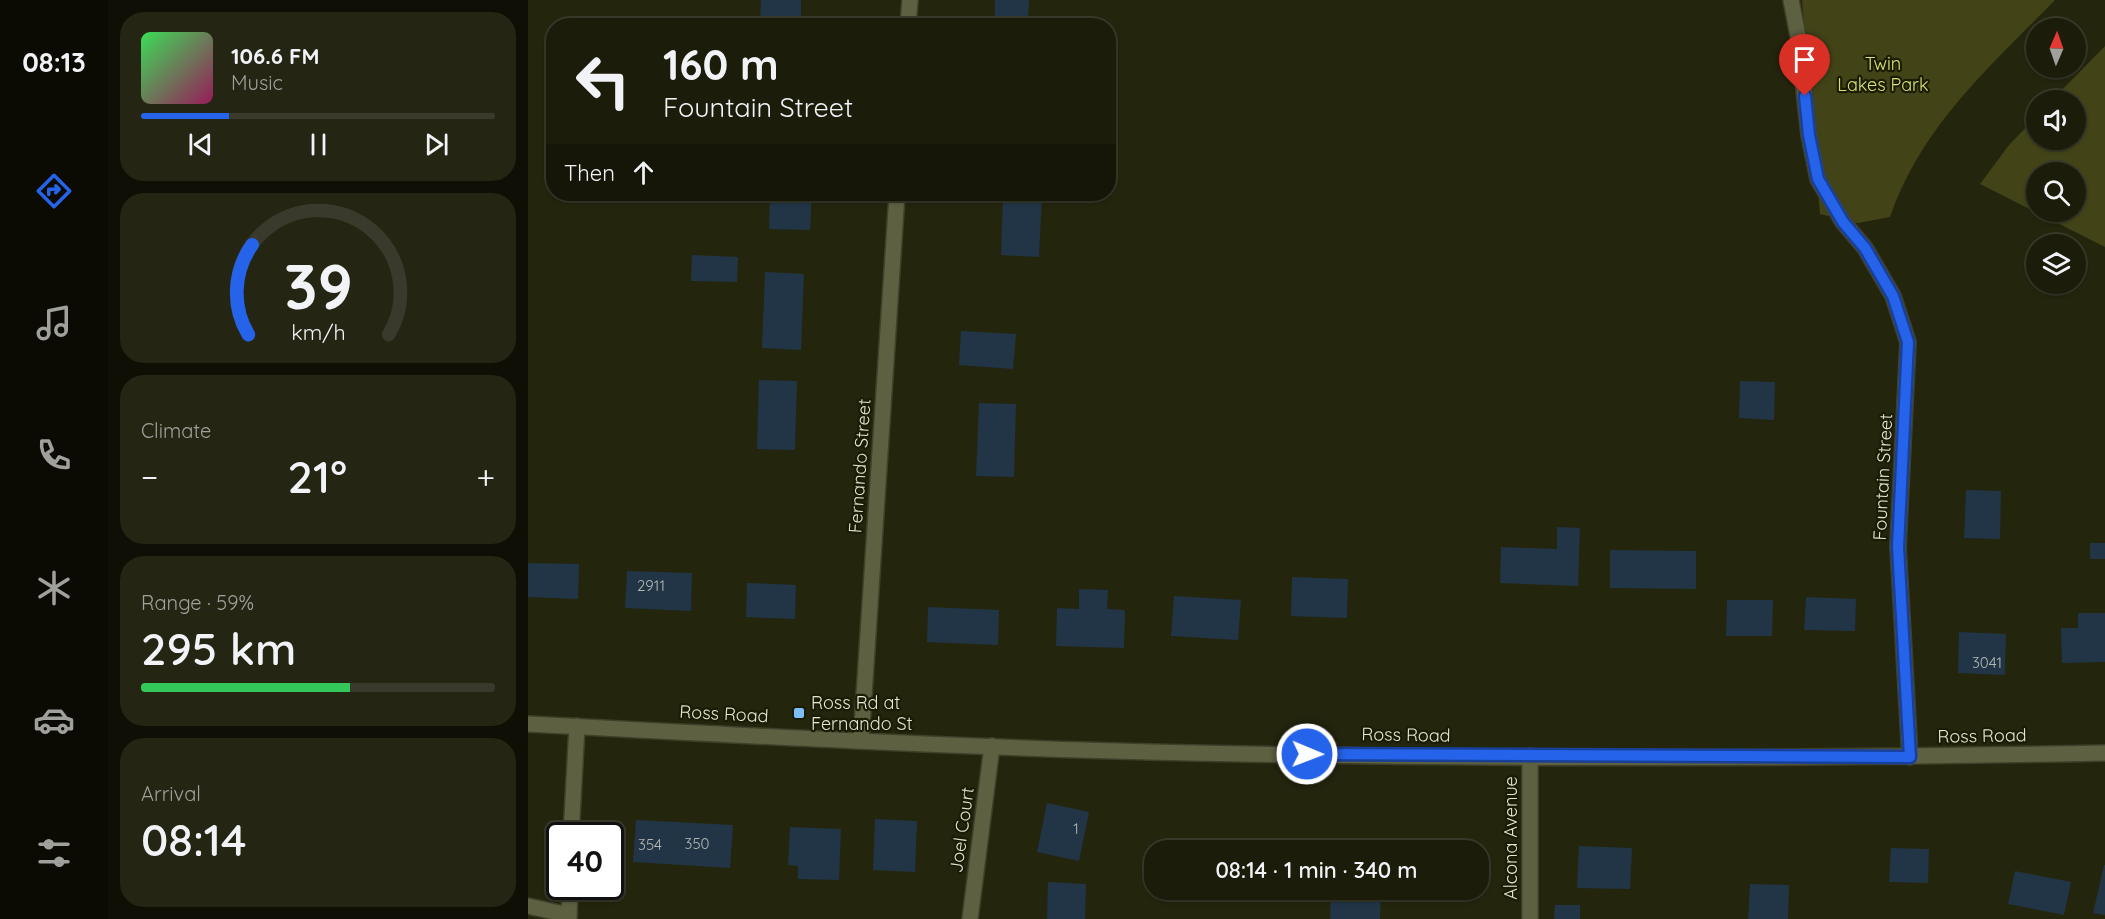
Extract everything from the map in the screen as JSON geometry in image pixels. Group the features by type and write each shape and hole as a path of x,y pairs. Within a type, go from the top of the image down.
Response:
{"street":[{"path":"909,18 910,0"},
{"name":"Fountain Street","path":"1791,0 1799,46 1809,135 1818,179 1843,222 1865,248 1893,296 1908,342 1898,547 1910,757"},
{"name":"Fernando Street","path":"861,741 897,201"},
{"name":"Ross Road","path":"528,724 861,741 1192,753 1910,757 2105,753"},
{"path":"572,822 577,726"},
{"name":"Joel Court","path":"970,919 992,746"},
{"name":"Alcona Avenue","path":"1530,756 1530,919"},
{"path":"528,906 569,917 570,900"}],"green space":[{"name":"Twin Lakes Park","path":"1802,0 2055,0 2037,18 2026,18 2026,29 1982,74 1939,126 1920,154 1890,217 1858,223 1820,214"},
{"path":"2105,46 2105,247 2086,237 2086,234 2079,234 2055,222 2086,222 2086,162 2026,162 2026,207 1980,184 2009,145 2026,127 2026,150 2086,150 2086,90 2062,90 2074,78 2086,78 2086,65"}],"building":[{"path":"761,0 801,0 801,18 760,18"},
{"path":"995,0 1029,0 1028,18 995,18"},
{"path":"770,201 812,201 810,230 769,229"},
{"path":"1003,201 1042,201 1039,257 1001,255"},
{"path":"692,255 738,257 737,282 691,281"},
{"path":"765,272 804,274 801,350 762,348"},
{"path":"961,331 1016,334 1013,369 959,365"},
{"path":"759,380 797,381 795,450 757,449"},
{"path":"1740,381 1775,382 1774,420 1739,418"},
{"path":"979,403 1016,404 1014,477 976,476"},
{"path":"1966,490 2001,491 2000,539 1964,538"},
{"path":"1557,527 1580,528 1578,586 1500,583 1501,547 1557,549"},
{"path":"2090,543 2105,543 2105,559 2090,559"},
{"path":"1610,550 1696,551 1696,589 1610,588"},
{"path":"528,563 579,564 578,599 528,597"},
{"path":"627,571 692,573 691,611 625,608"},
{"path":"1292,577 1348,579 1347,618 1291,616"},
{"path":"747,583 796,585 795,619 746,617"},
{"path":"1079,589 1108,590 1107,609 1125,610 1124,648 1056,646 1057,608 1079,609"},
{"path":"1174,596 1241,600 1238,640 1171,636"},
{"path":"1806,597 1856,599 1855,631 1804,630"},
{"path":"1727,600 1773,600 1772,636 1726,636"},
{"path":"928,607 999,610 998,645 927,642"},
{"path":"2078,613 2105,613 2105,662 2062,663 2061,628 2078,628"},
{"path":"1959,632 2006,634 2005,675 1958,673"},
{"path":"1047,803 1089,812 1079,861 1037,852"},
{"path":"875,819 917,821 915,872 873,870"},
{"path":"636,820 733,825 730,868 633,862"},
{"path":"790,827 841,829 839,880 798,879 798,866 788,865"},
{"path":"1579,846 1632,848 1630,889 1577,888"},
{"path":"1891,848 1929,849 1928,883 1889,882"},
{"path":"2105,865 2105,915 2093,913"},
{"path":"2015,871 2071,882 2064,915 2008,904"},
{"path":"1048,882 1086,884 1085,919 1047,919"},
{"path":"1750,884 1789,885 1788,919 1748,919"},
{"path":"1331,900 1381,900 1380,919 1330,919"},
{"path":"1555,905 1580,905 1580,919 1554,919"}],"place":[{"name":"Ross Rd at Fernando St","path":"799,713"}],"route":[{"path":"1307,754 1910,757 1898,547 1908,342 1893,296 1865,248 1843,222 1818,179 1809,135 1805,96"}]}
